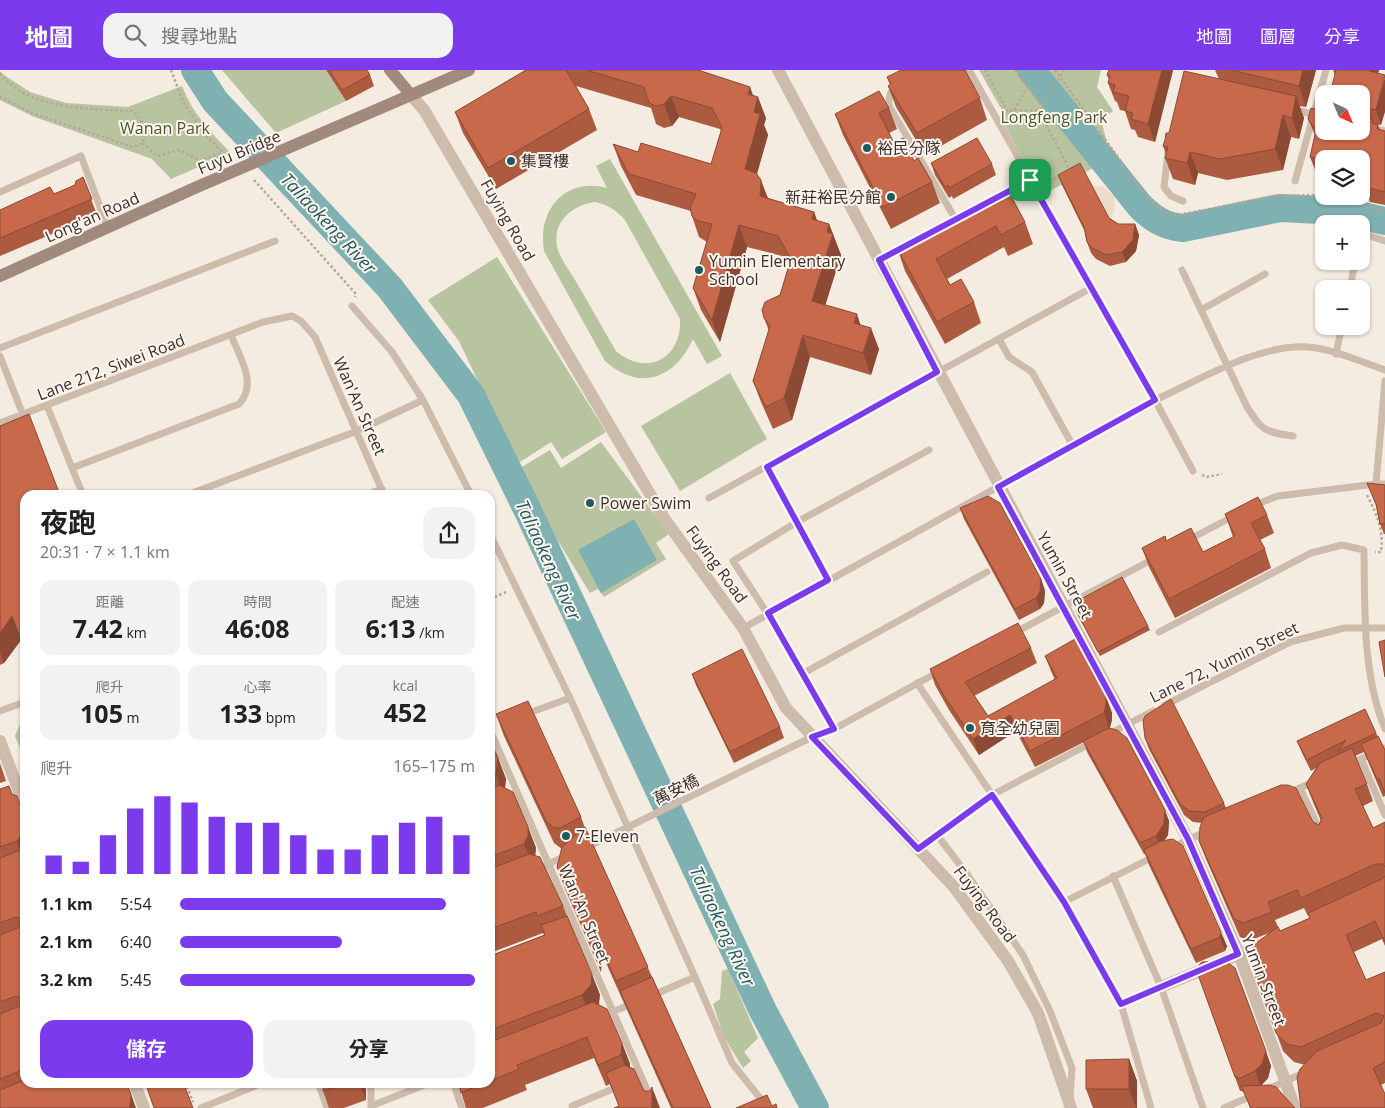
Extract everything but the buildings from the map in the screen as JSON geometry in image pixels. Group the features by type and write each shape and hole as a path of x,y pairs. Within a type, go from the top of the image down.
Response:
{"street":[{"name":"Fuying Road","path":"390,70 424,110 664,518 743,628 786,708 954,887 1008,961 1038,1013 1070,1106"},
{"path":"410,95 469,70"},
{"name":"Yumin Street","path":"778,70 998,487 1188,839 1238,954 1295,1108"},
{"name":"Fuyu Bridge","path":"197,187 410,95"},
{"name":"Long'an Road","path":"0,276 197,187"},
{"path":"0,741 16,793 20,799"},
{"path":"1161,987 1282,937"},
{"path":"136,1088 144,1108"}],"lane":[{"path":"969,70 1193,471"},
{"path":"1295,181 1326,70"},
{"path":"906,82 891,92 888,99 889,106 956,220"},
{"path":"1285,107 1313,114"},
{"path":"1370,128 1385,131"},
{"path":"1169,148 1164,187 1171,196 1183,201"},
{"path":"0,192 81,156 108,228"},
{"path":"947,224 1030,180"},
{"path":"1370,236 1385,241"},
{"path":"0,348 275,241"},
{"path":"879,260 913,242"},
{"path":"1182,270 1258,426 1274,434 1293,436"},
{"path":"1201,310 1266,274"},
{"path":"709,498 1091,288"},
{"path":"352,306 392,352 423,400 468,490"},
{"name":"Lane 212, Siwei Road","path":"0,423 284,316 292,316 310,329"},
{"name":"Wan'An Street","path":"310,329 382,490"},
{"path":"72,468 238,404 247,394 248,381 231,335"},
{"path":"1336,354 1340,335"},
{"path":"999,338 1009,357 1032,372 1073,446"},
{"path":"743,628 1155,400 1269,350 1308,347 1385,370"},
{"path":"0,356 23,415"},
{"path":"1376,484 1385,380"},
{"path":"200,490 357,431 423,400"},
{"path":"47,406 81,490"},
{"path":"834,729 768,613 733,561 796,522 928,450"},
{"path":"767,467 828,580"},
{"path":"1182,544 1258,503 1278,496 1385,484"},
{"path":"495,544 570,698 629,827 732,1063 768,1108"},
{"path":"1159,632 1311,553 1342,545 1364,550 1365,628 1376,707 1385,728"},
{"path":"1003,638 1165,552"},
{"path":"802,674 987,572"},
{"name":"Lane 72, Yumin Street","path":"918,849 992,795 1127,724 1290,642 1344,628 1385,628"},
{"name":"萬安橋","path":"532,871 629,827 812,737 834,729 952,665"},
{"path":"917,683 1064,902 1121,1004 1151,1108"},
{"path":"517,718 570,698"},
{"path":"0,711 20,704"},
{"path":"495,726 499,724"},
{"name":"Wan'An Street","path":"495,742 516,797 549,864 655,1108"},
{"path":"1343,768 1385,748"},
{"path":"1361,759 1385,815"},
{"path":"1278,798 1317,780"},
{"path":"1300,788 1324,838"},
{"path":"1064,902 1212,828"},
{"path":"937,835 967,874 1023,955 1050,1011 1072,1068 1070,1106"},
{"path":"1113,876 1161,987 1203,1108"},
{"path":"568,934 577,930"},
{"path":"595,1019 695,977"},
{"path":"1121,1004 1161,987"},
{"path":"1224,1108 1310,1070"},
{"path":"633,1081 641,1077"},
{"path":"572,1106 624,1084"},
{"path":"201,1108 249,1088"},
{"path":"320,1088 327,1108"},
{"path":"371,1088 371,1107 417,1088"},
{"path":"455,1088 462,1108"}],"path":[{"path":"172,70 183,102 207,137 222,152 201,161"},
{"path":"985,70 1008,112 1014,110 1042,111"},
{"path":"1015,70 1042,106"},
{"path":"1055,70 1149,200 1167,214 1179,215 1273,196 1318,195 1385,211"},
{"path":"1064,70 1042,106 1042,117 1071,171"},
{"path":"0,73 28,95 74,108 133,111 144,125 143,143"},
{"path":"1014,110 1028,86"},
{"path":"0,97 34,114 133,147 143,143"},
{"path":"143,143 157,156 179,150 201,161 206,169"},
{"path":"1035,188 1079,167"},
{"path":"254,180 356,294"},
{"path":"1193,471 1207,478 1222,474"},
{"path":"1360,486 1378,518 1383,537 1381,552 1364,550"},
{"path":"495,597 516,588"},
{"path":"187,1088 195,1108"}],"green space":[{"name":"Wanan Park","path":"0,70 1,73 30,92 66,103 128,107 182,86 197,114 231,153 171,179 152,159 32,116 0,100"},
{"path":"222,70 326,70 346,101 276,133"},
{"name":"Longfeng Park","path":"979,70 1101,70 1097,87 1113,111 1101,120 1106,139 1101,164 1042,195 1002,120 1006,117"},
{"path":"610,159 722,356 707,364 693,339 676,364 666,372 655,377 643,378 618,371 605,361 544,251 543,236 545,222 550,210 557,200 567,192 578,187 607,188 596,166","holes":["595,202 612,208 625,220 680,319 679,333 675,345 669,354 660,360 650,363 639,363 627,359 616,351 559,254 556,240 560,224 571,211"]},
{"path":"497,257 606,432 562,459 551,442 517,464 459,341 428,300"},
{"path":"730,373 767,439 680,491 641,426"},
{"name":"Power Swim","path":"601,442 669,534 656,543 666,559 604,597 598,589 590,593 515,471 550,450 561,468"},
{"path":"20,724 20,748 15,736"},
{"path":"728,969 758,1038 744,1052 751,1061 743,1068 724,1037 713,1004 720,999 722,971"}],"shaded area":[{"path":"1089,185 1104,187 1114,197 1115,210 1109,222"}],"water":[{"path":"634,519 657,560 601,593 578,550"}],"waterway":[{"name":"Taliaokeng River","path":"195,70 215,101 390,288 471,395 528,511 763,1011 815,1108"},
{"path":"1031,70 1140,206 1164,224 1183,228 1280,208 1341,211 1385,221"}],"place":[{"name":"裕民分隊","path":"867,148"},
{"name":"集賢樓","path":"511,161"},
{"name":"新莊裕民分館","path":"891,197"},
{"name":"Yumin Elementary School","path":"699,270"},
{"name":"Power Swim","path":"590,503"},
{"name":"育全幼兒園","path":"970,728"},
{"name":"7-Eleven","path":"566,836"}],"route":[{"path":"1030,180 1155,400 998,487 1188,839 1238,954 1121,1004 1064,902 992,795 918,849 812,737 834,729 768,613 828,580 767,467 937,372 879,260 1030,180"}]}
